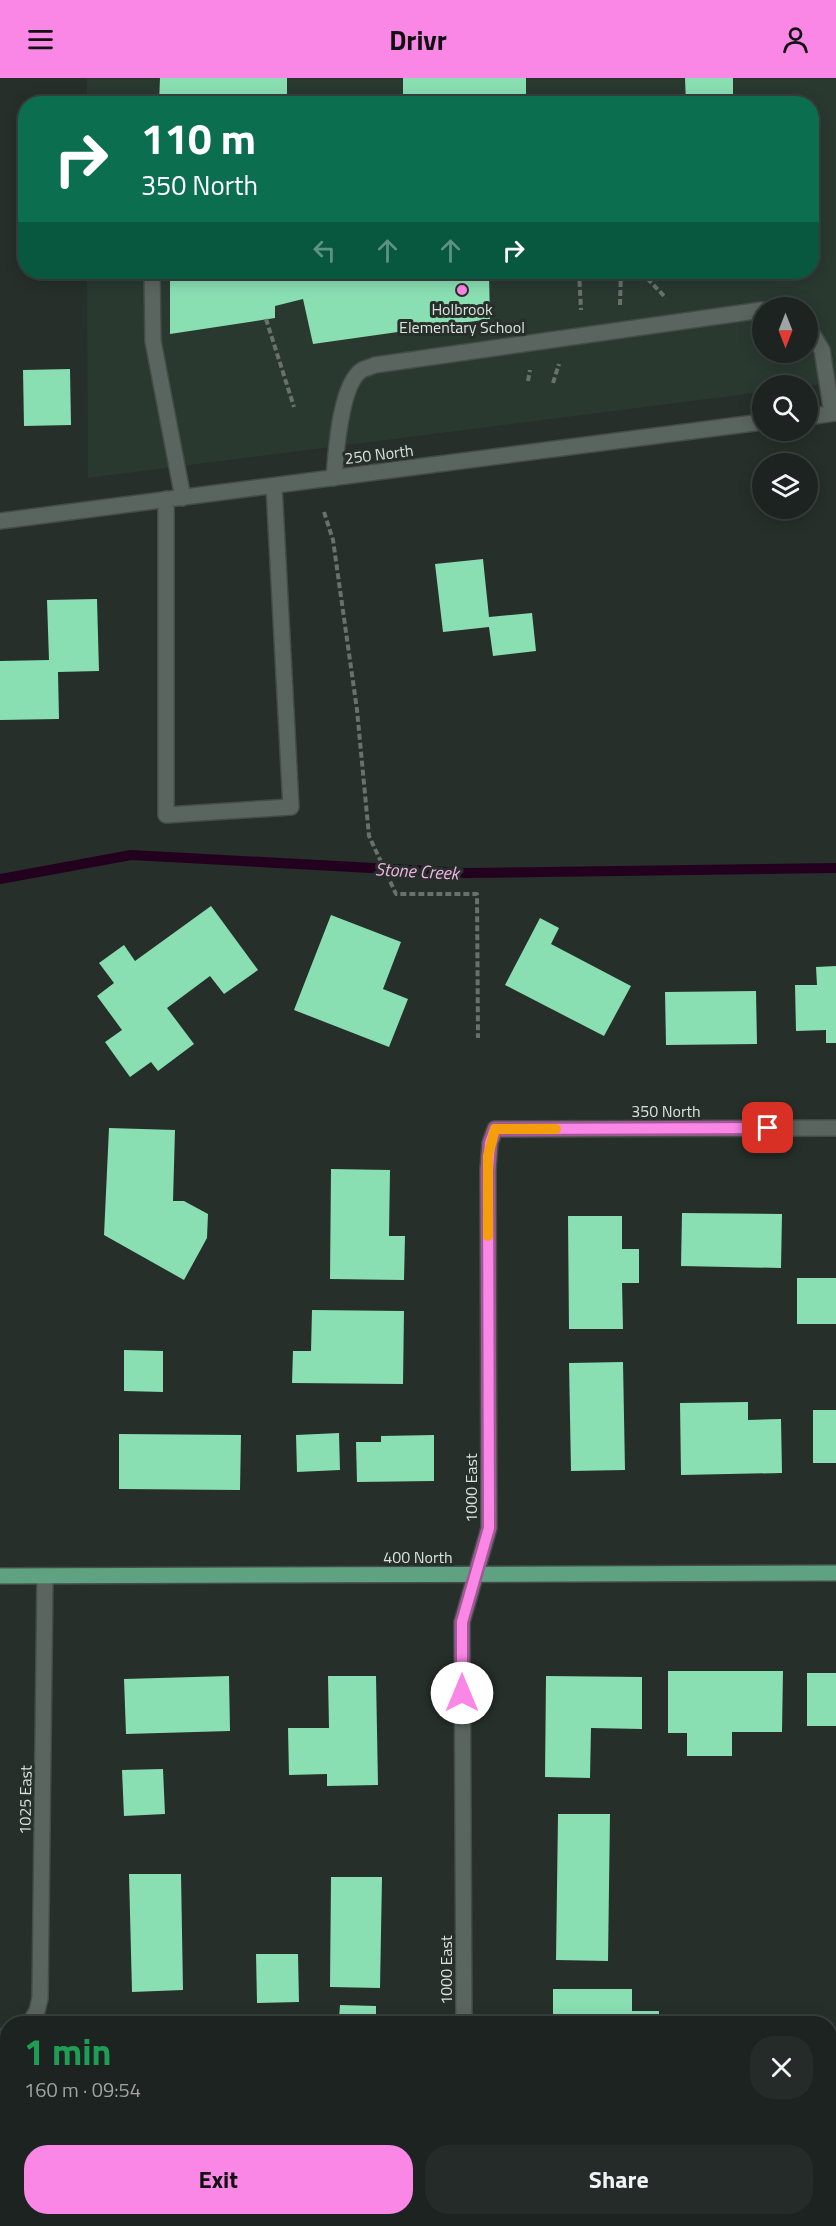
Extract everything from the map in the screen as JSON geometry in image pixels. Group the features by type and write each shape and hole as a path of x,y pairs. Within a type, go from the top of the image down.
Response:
{"main road":[{"name":"400 North","path":"0,1576 836,1573"}],"street":[{"path":"152,279 153,341 183,498"},
{"path":"334,478 342,417 353,379 362,370 375,365 752,311"},
{"path":"818,343 822,350 834,413 818,415"},
{"name":"250 North","path":"0,521 752,423"},
{"path":"166,500 166,815 291,807 274,486"},
{"name":"350 North","path":"495,1129 836,1128"},
{"name":"1000 East","path":"464,2016 462,1622 489,1528 488,1170 490,1143 495,1129"},
{"name":"1025 East","path":"34,2016 37,2011 40,1981 45,1576"}],"path":[{"path":"579,279 581,312"},
{"path":"620,306 621,279"},
{"path":"648,279 666,298"},
{"path":"266,319 294,407"},
{"path":"324,512 333,540 355,699 369,836 396,894 477,894 478,1038"}],"shaded area":[{"name":"Holbrook Elementary School","path":"87,78 836,78 836,382 818,384 818,375 752,375 752,393 88,478 87,279 819,279 819,96 87,96"}],"building":[{"path":"160,78 287,78 287,96 159,96"},
{"path":"403,78 526,78 526,96 403,96"},
{"path":"685,78 733,78 733,96 686,96"},
{"name":"Holbrook Elementary School","path":"170,279 489,279 490,319 313,344 303,299 275,306 275,318 170,334"},
{"path":"70,369 71,425 24,426 23,370"},
{"path":"483,559 489,617 532,613 536,651 493,656 489,627 443,632 435,564"},
{"path":"97,599 99,671 58,672 59,719 0,720 0,661 49,660 47,600"},
{"path":"211,906 258,970 224,994 210,976 167,1008 194,1044 158,1071 151,1062 130,1077 105,1042 122,1030 97,996 114,983 99,963 124,945 135,961"},
{"path":"331,915 401,942 383,989 408,999 389,1047 294,1010"},
{"path":"540,918 559,928 551,944 631,986 604,1036 505,985"},
{"path":"836,966 836,1043 826,1043 826,1030 796,1031 795,985 817,985 816,967"},
{"path":"756,991 757,1044 666,1045 665,992"},
{"path":"109,1128 175,1130 173,1201 184,1201 208,1214 207,1238 184,1280 104,1235"},
{"path":"331,1169 390,1170 389,1236 405,1236 404,1280 330,1279"},
{"path":"682,1213 782,1214 781,1268 681,1266"},
{"path":"568,1216 622,1216 622,1249 639,1249 639,1283 622,1283 623,1329 569,1329"},
{"path":"797,1278 836,1278 836,1324 797,1324"},
{"path":"312,1310 404,1311 403,1384 292,1383 293,1351 311,1351"},
{"path":"124,1350 163,1351 163,1392 124,1391"},
{"path":"623,1362 625,1470 571,1471 569,1363"},
{"path":"748,1402 748,1420 781,1419 782,1473 681,1475 680,1403"},
{"path":"813,1410 836,1410 836,1463 813,1463"},
{"path":"339,1433 340,1470 297,1472 296,1435"},
{"path":"119,1434 241,1435 240,1490 119,1489"},
{"path":"434,1435 434,1481 357,1482 356,1442 381,1442 381,1436"},
{"path":"668,1671 783,1671 782,1732 732,1732 732,1756 687,1756 687,1733 668,1733"},
{"path":"807,1673 836,1673 836,1726 807,1726"},
{"path":"229,1676 230,1731 126,1734 124,1679"},
{"path":"328,1676 376,1676 378,1785 327,1786 327,1774 289,1775 288,1728 329,1728"},
{"path":"546,1676 642,1677 642,1729 591,1728 590,1778 545,1777"},
{"path":"163,1769 165,1814 124,1816 122,1770"},
{"path":"558,1814 610,1814 608,1961 556,1960"},
{"path":"129,1874 181,1874 183,1990 132,1992"},
{"path":"331,1877 382,1877 380,1988 330,1987"},
{"path":"256,1954 298,1954 299,2002 257,2003"},
{"path":"553,1989 632,1989 632,2011 659,2011 659,2016 553,2016"},
{"path":"340,2005 376,2006 376,2016 339,2016"}],"waterway":[{"name":"Stone Creek","path":"0,879 131,855 465,873 836,868"}],"slow traffic":[{"path":"488,1236 488,1156 495,1129 556,1129"}],"place":[{"name":"Holbrook Elementary School","path":"462,290"}],"route":[{"path":"462,1693 462,1622 489,1528 488,1156 495,1129 768,1128"}]}
